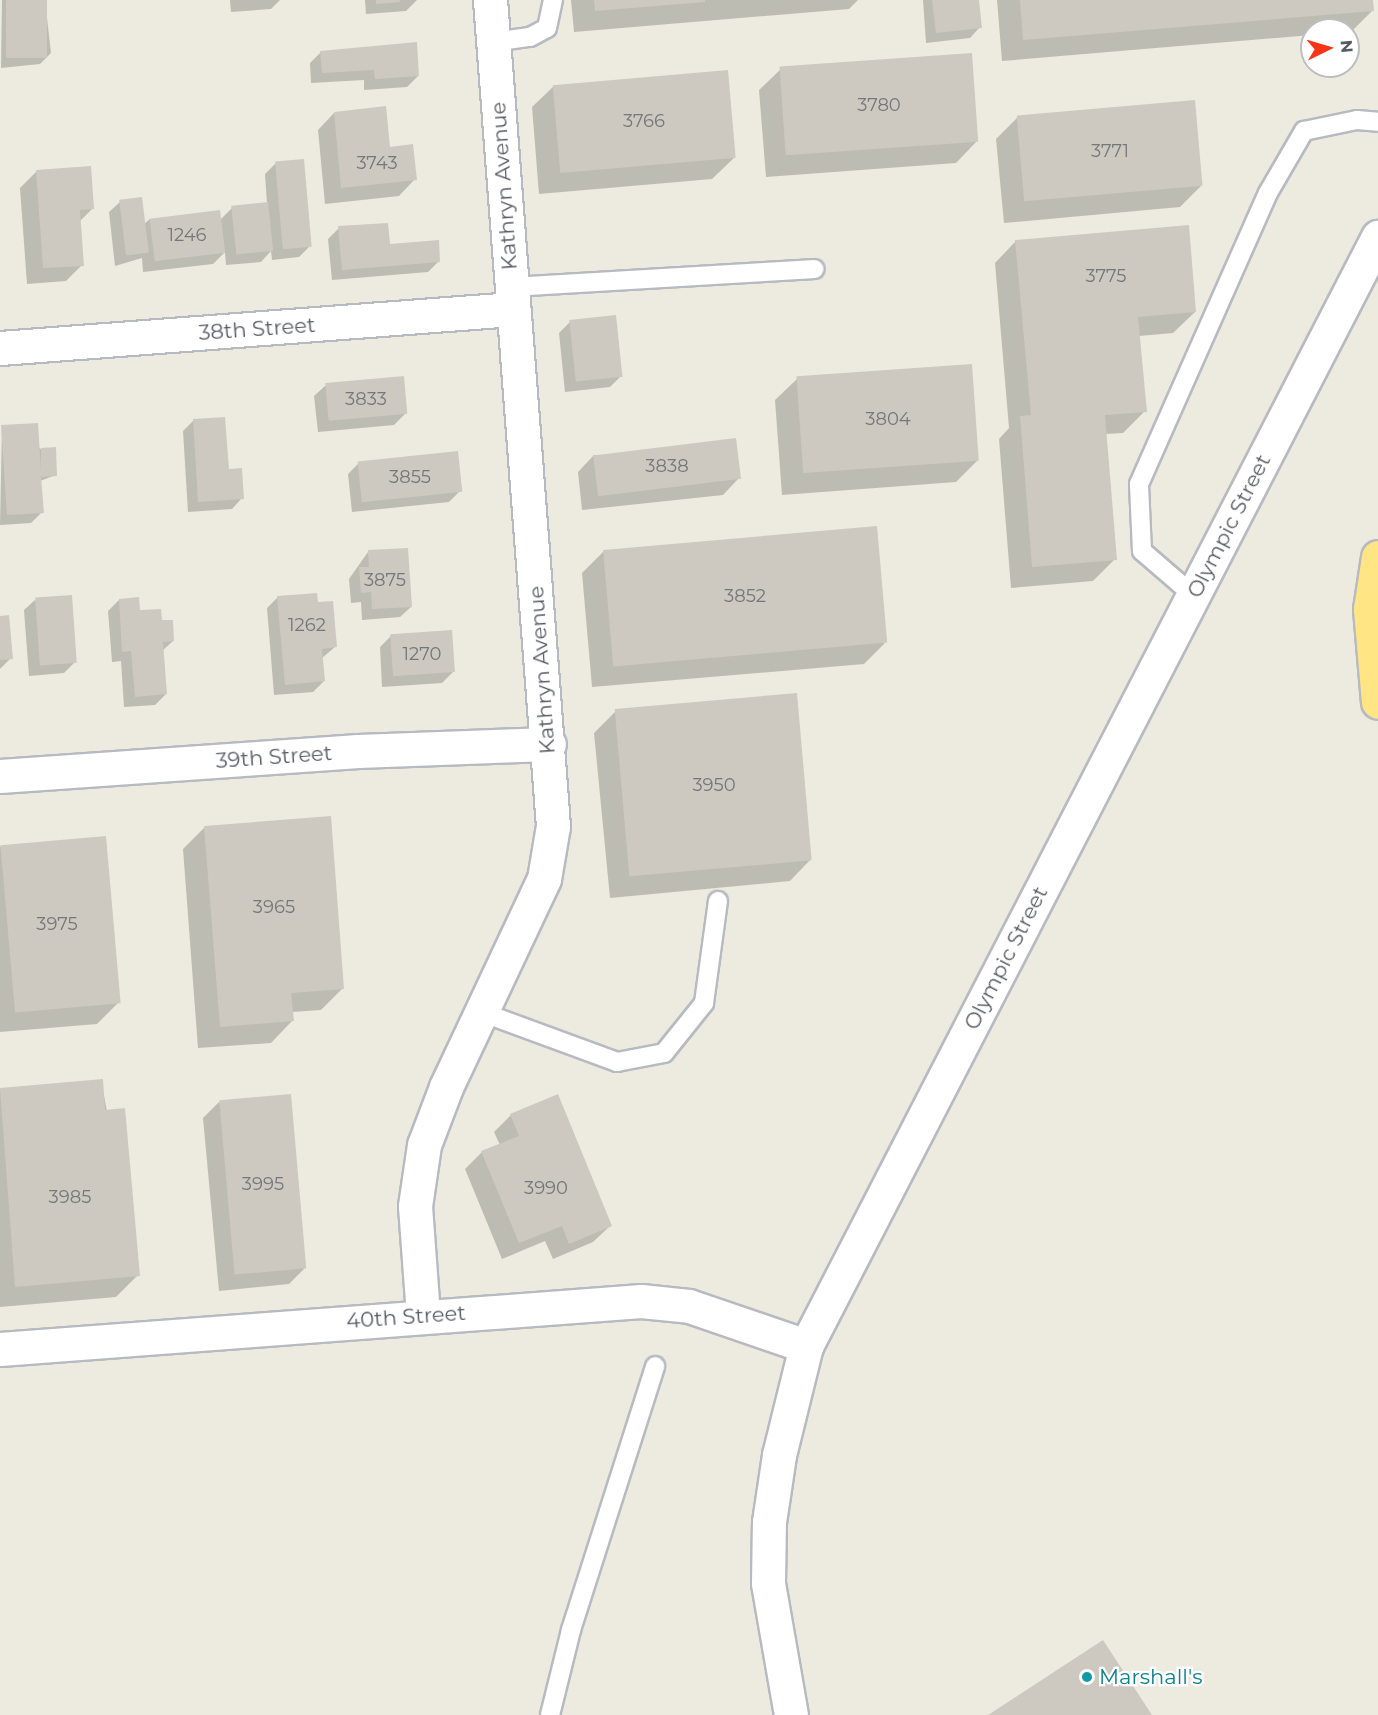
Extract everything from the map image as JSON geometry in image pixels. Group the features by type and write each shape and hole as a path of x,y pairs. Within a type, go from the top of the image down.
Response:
{"highway":[{"path":"1378,557 1370,609 1378,702"}],"street":[{"name":"Kathryn Avenue","path":"423,1315 415,1206 424,1145 481,1012 544,879 553,826 549,744 490,0"},
{"name":"Olympic Street","path":"791,1715 768,1582 769,1522 778,1455 806,1346 1378,237"},
{"name":"38th Street","path":"0,348 513,298"},
{"name":"39th Street","path":"0,776 358,751 549,744"},
{"name":"40th Street","path":"0,1349 423,1315 641,1301 689,1306 806,1346"}],"lane":[{"path":"493,42 530,37 546,28 553,0"},
{"path":"1194,595 1142,551 1139,483 1268,193 1304,130 1357,120 1378,122"},
{"path":"513,298 814,269"},
{"path":"481,1012 617,1062 664,1053 704,1003 718,901"},
{"path":"550,1715 574,1619 655,1366"}],"building":[{"path":"6,0 47,0 47,58 6,58"},
{"path":"376,0 400,0 400,2 376,4"},
{"path":"594,0 705,0 705,2 595,11"},
{"path":"932,0 979,0 982,28 936,33"},
{"path":"1020,0 1373,0 1374,11 1023,40"},
{"path":"417,42 419,76 375,79 374,70 322,73 320,51"},
{"path":"972,53 978,142 786,155 779,66"},
{"path":"728,70 736,158 560,173 553,85"},
{"path":"1195,100 1202,186 1024,201 1017,116"},
{"path":"386,106 390,147 413,144 417,180 341,188 334,112"},
{"path":"304,159 312,247 283,249 275,162"},
{"path":"91,166 94,209 80,210 84,266 43,268 36,170"},
{"path":"142,197 149,253 126,255 119,200"},
{"path":"268,202 273,251 236,255 231,206"},
{"path":"220,210 225,253 155,261 150,219"},
{"path":"388,223 390,244 439,240 440,262 342,270 338,226"},
{"path":"1189,225 1196,312 1138,317 1147,412 1105,415 1117,560 1032,567 1020,416 1031,415 1015,240"},
{"path":"616,315 622,377 576,382 569,320"},
{"path":"972,364 979,461 803,473 796,376"},
{"path":"404,376 407,414 329,421 325,383"},
{"path":"225,417 229,469 242,468 244,499 198,502 193,419"},
{"path":"38,423 41,471 41,448 56,447 57,476 41,477 44,513 7,515 1,425"},
{"path":"736,438 741,479 598,496 593,456"},
{"path":"458,451 462,492 362,502 358,462"},
{"path":"877,526 887,643 613,667 603,550"},
{"path":"408,548 412,607 372,609 371,592 361,593 359,567 369,567 368,550"},
{"path":"317,593 318,602 333,601 337,647 322,649 325,681 285,685 277,596"},
{"path":"72,595 77,663 40,665 35,598"},
{"path":"139,597 140,610 161,609 162,620 173,620 174,641 163,642 167,694 135,697 131,651 122,652 119,599"},
{"path":"9,615 13,659 0,660 0,616"},
{"path":"452,630 455,672 393,676 390,634"},
{"path":"797,693 812,860 629,876 615,709"},
{"path":"331,816 344,989 291,993 294,1021 220,1027 204,826"},
{"path":"106,836 121,1003 15,1013 0,845"},
{"path":"103,1079 105,1110 125,1108 140,1276 15,1287 0,1088"},
{"path":"291,1094 306,1268 235,1275 219,1100"},
{"path":"558,1094 612,1226 569,1244 562,1226 519,1243 481,1151 519,1136 510,1114"},
{"name":"Marshall's","path":"1103,1640 1152,1715 988,1715"}],"place":[{"name":"Marshall's","path":"1087,1677"}]}
